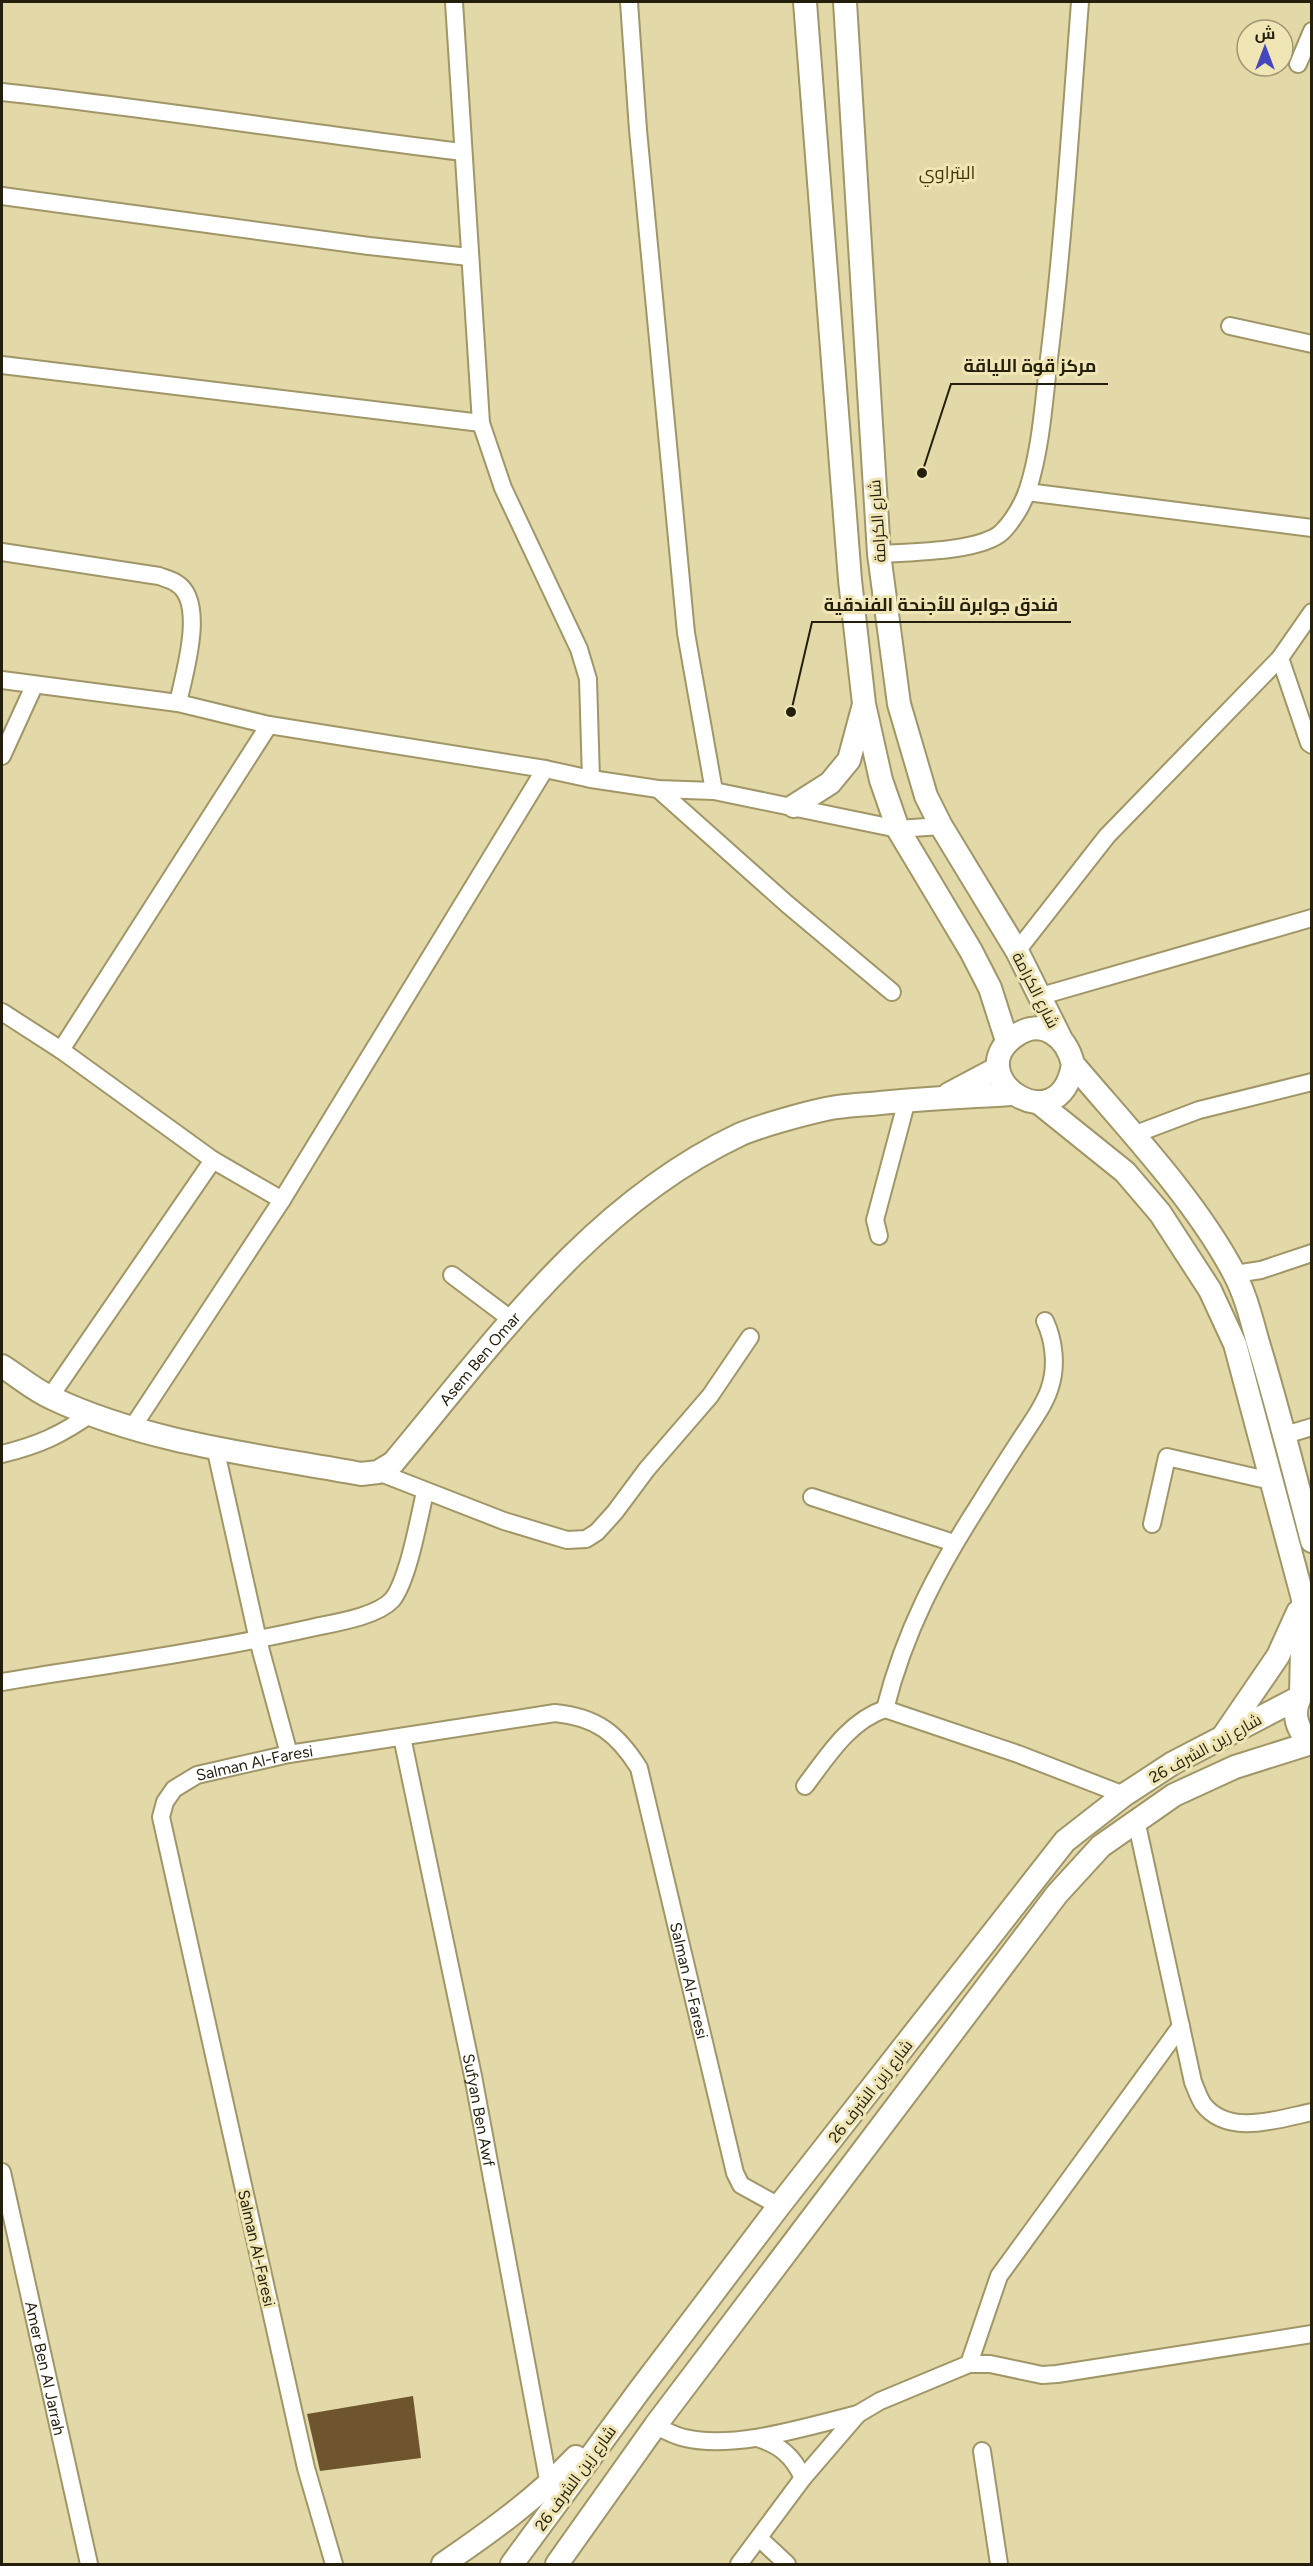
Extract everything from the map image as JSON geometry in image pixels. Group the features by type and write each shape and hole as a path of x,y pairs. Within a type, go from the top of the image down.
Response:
{"street":[{"path":"454,2 481,423 503,488 579,649 588,679 591,779"},
{"path":"629,2 638,130 686,633 714,791"},
{"name":"شارع الكرامة","path":"805,2 850,580 864,704 881,780 898,829 972,951 990,988 1007,1041"},
{"name":"شارع الكرامة","path":"845,2 879,554 898,704 926,796 940,826 1017,951 1060,1037"},
{"path":"879,554 983,543 1000,534 1012,521 1027,492 1037,453 1062,253 1080,2"},
{"path":"1298,64 1311,30"},
{"path":"2,92 462,152"},
{"path":"2,196 369,246 470,257"},
{"path":"1230,326 1311,344"},
{"path":"2,365 481,423"},
{"path":"1027,492 1311,528"},
{"path":"2,552 159,576 178,583 191,602 192,632 178,703"},
{"path":"1017,951 1107,836 1280,658 1311,612"},
{"path":"1280,658 1311,746"},
{"path":"2,680 34,686 178,703 269,725 545,769 591,779 658,789 714,791 898,829 940,826"},
{"path":"2,756 34,686"},
{"path":"794,806 830,783 849,760 864,704"},
{"path":"61,1050 269,725"},
{"path":"132,1428 282,1200 545,769"},
{"path":"658,789 892,992"},
{"path":"1041,996 1311,918"},
{"path":"2,1012 61,1050 213,1160 282,1200"},
{"path":"1042,1029 1060,1037 1069,1049 1073,1064 1071,1078 1064,1090 1052,1099 1038,1102 1024,1101 1011,1094 1002,1082 998,1068 1002,1049 1007,1041 1023,1030 1042,1029"},
{"path":"1073,1064 1184,1197 1234,1274 1245,1298 1285,1435 1311,1541"},
{"path":"939,1099 998,1068"},
{"path":"1133,1135 1199,1110 1311,1082"},
{"name":"Asem Ben Omar","path":"378,1472 393,1463 512,1320 568,1258 637,1197 700,1157 741,1134 826,1108 907,1100 1011,1094"},
{"path":"879,1236 875,1220 907,1100"},
{"path":"1038,1102 1125,1172 1160,1214 1210,1290 1235,1344 1303,1599 1304,1692 1295,1717 1303,1736 1311,1743"},
{"path":"50,1397 213,1160"},
{"path":"1234,1274 1261,1270 1311,1253"},
{"path":"452,1275 512,1320"},
{"path":"885,1709 900,1656 914,1619 954,1543 1038,1412 1050,1389 1054,1369 1050,1331 1045,1321"},
{"path":"2,1366 50,1397 132,1428 215,1447 361,1474 378,1472 504,1521 577,1541 586,1539 597,1532 615,1512 647,1469 710,1396 750,1336"},
{"path":"2,1454 25,1449 61,1434 92,1413"},
{"path":"1285,1435 1311,1427"},
{"path":"215,1447 258,1640 290,1754"},
{"path":"1152,1524 1167,1457 1271,1481"},
{"path":"2,1683 258,1640 343,1621 375,1611 392,1600 406,1569 425,1492"},
{"path":"812,1497 954,1543"},
{"path":"1223,1737 1278,1656 1303,1599"},
{"name":"شارع زين الشرف 26","path":"512,2565 639,2391 779,2206 1065,1841 1124,1796 1173,1763 1304,1692"},
{"path":"805,1786 855,1726 868,1715 885,1709 1018,1754 1124,1796"},
{"name":"Salman Al-Faresi","path":"334,2565 303,2457 161,1817 165,1802 174,1789 197,1775 290,1754 555,1713 575,1715 605,1727 625,1745 639,1768 733,2167 741,2185 779,2206"},
{"name":"Sufyan Ben Awf","path":"402,1737 474,2076 549,2485"},
{"name":"شارع زين الشرف 26","path":"557,2565 655,2426 1057,1894 1101,1846 1174,1795 1234,1767 1311,1743"},
{"path":"1136,1820 1193,2082 1203,2103 1215,2115 1237,2123 1257,2123 1311,2112"},
{"path":"969,2364 999,2276 1181,2026"},
{"name":"Amer Ben Al Jarrah","path":"2,2172 89,2565"},
{"path":"655,2426 686,2438 709,2440 756,2438 858,2414 880,2401 969,2364 990,2364 1042,2375 1057,2374 1311,2334"},
{"path":"443,2565 490,2532 549,2485 639,2391"},
{"path":"739,2565 803,2478 858,2414"},
{"path":"756,2438 772,2442 786,2451 797,2464 803,2478"},
{"path":"982,2451 999,2565"},
{"path":"759,2538 788,2565"}],"building":[{"path":"413,2396 421,2458 320,2471 307,2414"}],"place":[{"name":"مركز قوة اللياقة","path":"922,473"},
{"name":"فندق جوابرة للأجنحة الفندقية","path":"791,712"}],"district":[{"name":"البتراوي","path":"947,173"}]}
